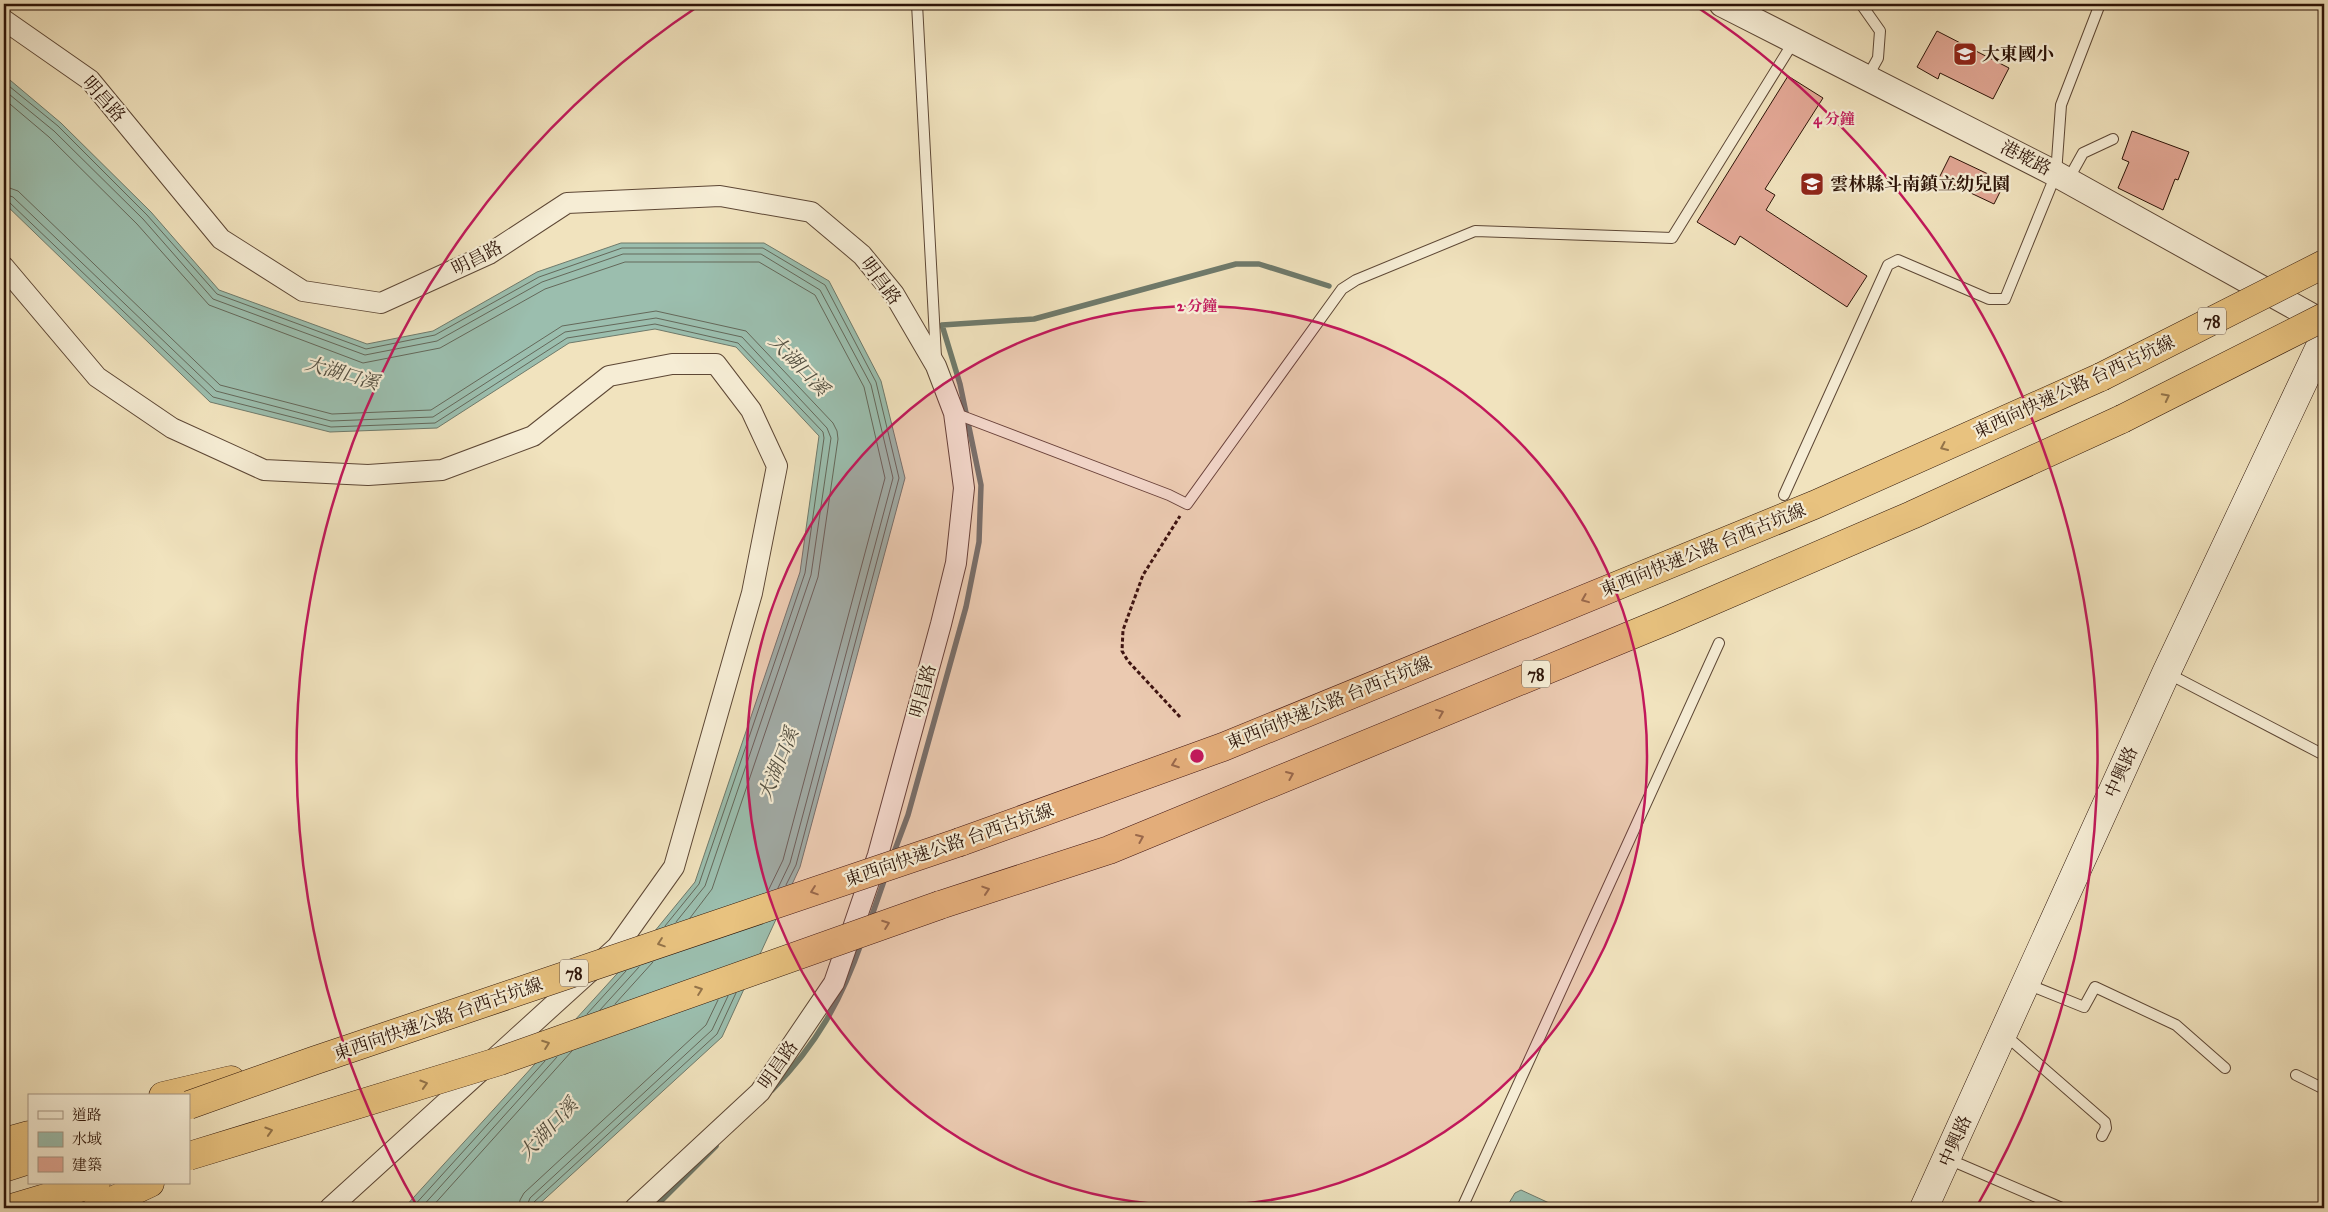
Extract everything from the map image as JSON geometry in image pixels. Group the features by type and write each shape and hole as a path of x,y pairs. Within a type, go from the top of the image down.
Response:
{"highway":[{"name":"東西向快速公路 台西古坑線","path":"190,1105 312,1061 960,842 1223,747 1814,505 2100,377 2324,264"},
{"name":"78","path":"190,1156 500,1060 940,905 1109,850 1668,620 1912,515 2122,419 2324,317"},
{"path":"172,1094 312,1061"},
{"path":"4,1142 28,1135"},
{"path":"190,1164 235,1142"},
{"path":"4,1168 28,1160"},
{"path":"12,1208 93,1184"},
{"path":"97,1208 148,1184"}],"main road":[{"name":"中興路","path":"1924,1208 2166,673 2324,338"}],"street":[{"name":"港墘路","path":"1722,4 1751,14 1794,40 1868,76 2062,177 2324,323"},
{"name":"明昌路","path":"4,20 90,80 221,239 303,292 381,303 489,254 567,203 720,196 811,212 862,254 894,294 936,366 954,413 964,488 956,563 942,624 878,855 834,983 760,1092 635,1208"},
{"path":"4,267 97,377 172,428 264,470 368,475 442,470 533,436 609,376 672,364 716,364 751,410 777,466 752,593 674,867 617,947 330,1208"}],"lane":[{"path":"917,4 936,366"},
{"path":"1861,4 1880,31 1878,58 1868,76"},
{"path":"2062,177 2061,105 2100,4"},
{"path":"954,413 1169,495 1187,504 1342,289 1356,280 1474,231 1672,238 1794,40"},
{"path":"1784,495 1888,265 1898,260 1989,299 2005,299 2062,177 2083,153 2113,139"},
{"path":"1462,1208 1719,643"},
{"path":"2166,673 2324,755"},
{"path":"2026,984 2084,1008 2095,987 2176,1025 2225,1068"},
{"path":"2004,1033 2105,1122 2106,1128 2102,1136"},
{"path":"2296,1075 2324,1089"},
{"path":"1946,1159 2062,1208"}],"path":[{"path":"1180,717 1128,661 1122,651 1123,630 1143,575 1187,504"}],"water":[{"name":"大湖口溪","path":"4,75 61,123 151,212 219,290 367,344 433,331 537,272 621,243 764,243 829,281 881,381 905,478 800,867 722,1037 535,1208 404,1208 645,943 695,882 800,572 819,436 736,347 655,329 569,343 437,428 330,432 210,402 4,203"},
{"path":"1521,1190 1560,1208 1506,1208 1515,1193"}],"building":[{"path":"1937,31 2009,68 1993,99 1940,73 1938,79 1917,67"},
{"path":"1788,76 1823,98 1765,189 1775,195 1766,210 1867,276 1847,307 1740,236 1735,245 1697,222"},
{"path":"2132,131 2189,152 2178,180 2175,179 2163,210 2118,188 2129,162 2122,159"},
{"path":"1950,156 2005,182 1994,204 1939,178"}],"waterway":[{"path":"893,855 908,815 966,607 979,542 981,485 960,384 942,325 1034,319 1236,264 1259,264 1329,286"},
{"path":"870,921 886,875"},
{"path":"772,1090 802,1056 826,1021 845,983 862,941"},
{"path":"654,1208 716,1146"}],"place":[{"name":"大東國小","path":"1965,54"},
{"name":"雲林縣斗南鎮立幼兒園","path":"1812,184"}]}
